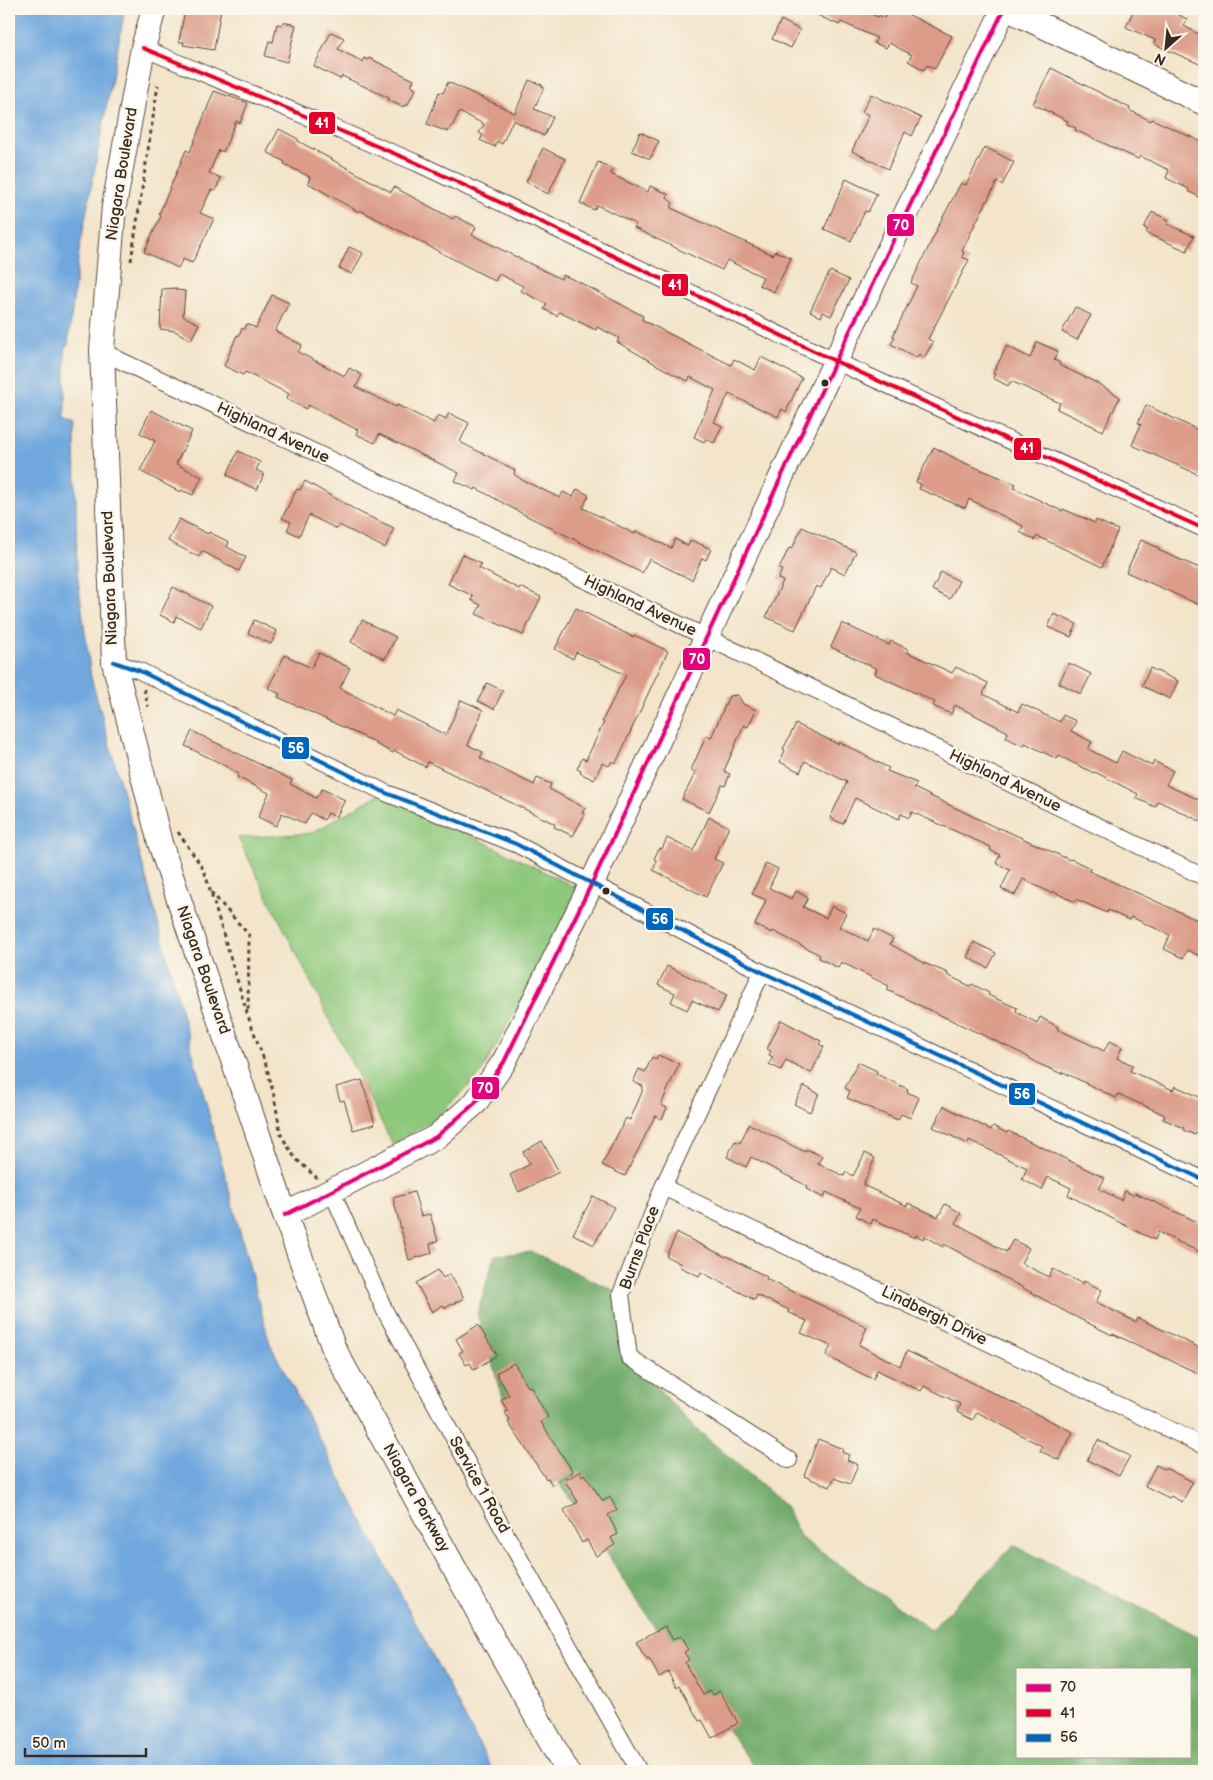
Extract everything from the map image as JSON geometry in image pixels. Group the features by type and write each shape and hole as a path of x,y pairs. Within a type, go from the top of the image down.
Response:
{"main road":[{"name":"Niagara Boulevard","path":"154,9 143,48 114,206 102,350 114,662 160,843 285,1215"},
{"path":"285,1215 436,1137 475,1103 504,1062 592,883 836,361 1006,9 1204,103"},
{"name":"Niagara Parkway","path":"285,1215 334,1349 567,1771"}],"street":[{"path":"143,48 417,163 836,361 1204,529"},
{"name":"Highland Avenue","path":"102,350 221,409 706,637 1204,877"},
{"path":"114,662 140,671 386,793 516,844 762,972 1204,1180"},
{"name":"Burns Place","path":"762,972 663,1186 621,1294 629,1356 789,1460"},
{"name":"Lindbergh Drive","path":"663,1186 1204,1446"},
{"name":"Service 1 Road","path":"332,1192 384,1311 502,1527 639,1771"}],"path":[{"path":"130,266 158,84"},
{"path":"140,671 148,710"},
{"path":"174,827 204,870 248,1016 266,1068 274,1096 281,1134 295,1158 332,1192"},
{"path":"209,890 250,935 248,1016"}],"green space":[{"path":"383,792 581,890 480,1075 437,1117 393,1145 238,838 312,833"},
{"path":"532,1252 622,1294 629,1357 694,1427 784,1504 801,1538 931,1630 1013,1545 1204,1639 1204,1771 757,1771 658,1632 582,1515 506,1407 477,1314 495,1255"}],"water":[{"path":"9,9 125,9 79,252 68,344 65,349 65,419 75,424 77,572 91,677 270,1344 493,1771 9,1771"}],"building":[{"path":"185,9 221,9 214,50 183,45 184,42 179,42"},
{"path":"804,9 859,9 884,18 889,9 897,9 952,36 935,69 927,65 924,70 908,61 912,55 889,43 886,48 874,43 877,38 841,22 839,25"},
{"path":"1134,9 1167,9 1187,19 1184,26 1204,37 1204,66 1154,44 1155,40 1126,27"},
{"path":"781,20 800,30 791,48 772,39"},
{"path":"283,22 296,25 287,62 265,56 269,41 273,42 277,24 282,25"},
{"path":"331,32 344,38 338,49 363,62 364,58 368,60 369,58 414,80 411,86 416,89 407,106 404,105 403,107 388,100 389,98 342,76 340,79 314,66"},
{"path":"1051,68 1130,108 1129,110 1151,121 1152,119 1204,143 1204,186 1199,197 1188,191 1189,189 1166,178 1169,170 1140,156 1138,159 1075,130 1076,128 1067,124 1068,121 1033,104"},
{"path":"529,80 544,87 534,109 553,117 544,136 513,120 502,144 497,141 495,147 480,140 483,135 479,133 484,124 459,112 448,132 427,124 439,92 443,93 448,82 515,113"},
{"path":"214,91 248,103 240,123 236,121 223,152 219,150 209,173 221,178 215,191 211,190 200,213 214,219 192,263 183,259 178,268 144,252 161,216 159,214 186,150 190,152"},
{"path":"871,94 921,118 912,136 905,132 888,169 852,151 869,115 862,112"},
{"path":"279,129 391,192 394,187 453,219 455,216 476,227 472,235 561,279 563,275 579,282 643,316 642,320 731,365 734,359 755,370 761,357 802,378 786,412 782,409 778,417 729,394 714,422 722,426 714,443 706,439 704,442 694,437 715,390 690,377 688,381 673,374 617,342 619,338 597,327 596,330 559,312 557,316 544,309 547,304 521,291 523,286 499,274 495,281 360,210 359,212 308,183 310,177 284,164 285,162 267,152"},
{"path":"640,132 659,141 650,159 632,151"},
{"path":"985,147 1014,162 1002,185 997,182 974,226 962,251 964,252 962,257 969,260 928,339 933,342 924,358 919,354 917,358 891,344 895,337 893,336 917,286 911,283 936,230 961,183 966,185"},
{"path":"543,148 565,159 548,194 526,182"},
{"path":"598,162 613,169 611,174 648,192 650,186 668,194 667,198 673,203 671,208 773,255 775,251 791,258 774,292 759,285 763,277 727,260 722,270 634,228 636,224 597,205 594,210 580,203"},
{"path":"846,179 877,194 868,212 865,211 851,241 824,229"},
{"path":"1152,212 1169,220 1167,224 1194,236 1187,251 1146,233 1148,230 1144,228"},
{"path":"349,247 363,253 352,274 339,268"},
{"path":"830,271 849,280 831,316 823,312 821,317 810,311"},
{"path":"176,288 176,290 185,291 183,316 199,324 191,340 175,331 160,329 162,289"},
{"path":"272,295 289,303 275,331 302,345 298,352 345,376 349,368 362,375 356,387 434,423 438,415 446,419 449,413 469,423 460,442 515,470 514,474 522,480 560,498 563,492 573,497 577,489 589,495 583,508 635,534 636,531 671,548 675,539 688,546 691,540 711,549 706,560 702,558 692,580 649,559 642,573 523,514 476,488 475,490 455,481 459,473 379,434 375,443 356,434 358,430 308,405 306,409 286,399 289,394 245,372 243,375 224,366 237,335 239,336 242,328 244,330 247,324 256,328"},
{"path":"1075,307 1091,315 1077,340 1062,332"},
{"path":"1037,342 1058,351 1054,360 1060,363 1059,365 1097,383 1120,397 1103,431 1057,409 1060,403 1013,382 1010,382 1008,386 993,378 995,374 993,373 1007,346 1030,358"},
{"path":"1146,405 1204,433 1204,477 1132,445 1141,424 1138,423"},
{"path":"151,410 192,431 176,464 202,477 193,495 181,490 180,492 140,471 155,441 140,433"},
{"path":"934,447 960,461 1016,484 1014,488 1062,511 1063,509 1095,523 1096,520 1118,530 1102,567 1037,536 1035,540 1020,532 1023,526 969,499 965,508 919,489 921,484 916,482"},
{"path":"238,451 260,462 256,470 264,474 257,490 227,475"},
{"path":"305,481 361,513 394,528 385,548 339,525 337,529 309,515 299,536 287,530 291,522 282,518 297,489 300,490"},
{"path":"179,519 208,534 209,532 229,542 227,547 246,557 239,571 202,551 199,557 168,541"},
{"path":"802,527 856,552 845,574 831,567 821,588 816,586 795,630 766,617 783,581 778,579 782,570 779,569 789,548 792,549"},
{"path":"1141,540 1159,548 1158,550 1204,570 1204,607 1126,572"},
{"path":"462,554 481,564 479,568 519,589 520,587 541,597 523,635 476,614 481,605 471,600 473,596 448,584"},
{"path":"941,572 959,581 950,599 932,590"},
{"path":"173,587 211,606 201,628 176,616 174,622 160,615"},
{"path":"576,608 633,637 634,635 668,651 616,763 612,761 609,766 602,763 594,780 580,773 581,771 577,769 582,758 586,760 604,722 602,721 626,675 576,652 573,659 555,649"},
{"path":"1054,614 1077,624 1071,637 1048,627"},
{"path":"254,620 277,631 271,644 248,633"},
{"path":"362,620 396,637 385,659 351,642"},
{"path":"842,623 889,645 891,641 908,649 907,652 952,673 956,667 988,683 983,694 1018,712 1022,704 1060,722 1063,715 1076,721 1071,731 1092,742 1088,749 1116,763 1122,751 1152,766 1154,761 1173,771 1166,785 1204,802 1204,823 1158,801 1155,807 1136,798 1138,794 1095,772 1059,756 1057,759 1025,743 1024,746 1006,738 1008,732 955,705 951,714 933,706 935,702 875,674 877,669 831,647"},
{"path":"319,653 350,668 340,688 393,716 396,710 446,735 461,700 483,710 468,745 483,752 480,758 534,785 537,778 551,784 549,789 585,808 582,813 585,814 573,836 554,827 555,824 428,762 426,767 395,751 393,753 375,742 278,697 280,694 268,688 285,655 311,668"},
{"path":"1069,663 1091,674 1081,694 1059,683"},
{"path":"1150,668 1178,681 1170,699 1142,686"},
{"path":"487,683 503,691 494,709 478,701"},
{"path":"738,695 743,704 756,710 748,727 744,725 724,771 730,774 725,786 722,785 709,812 682,799 696,772 691,770 706,736 711,738 729,696"},
{"path":"796,724 838,744 839,742 889,768 887,771 917,783 914,788 999,829 1071,859 1090,868 1089,871 1204,923 1204,958 1187,950 1183,958 1164,949 1170,935 1131,917 1129,920 1108,910 1107,913 1076,899 1075,902 1052,891 1051,893 1023,879 1015,895 1001,889 1010,870 996,863 1000,855 990,850 991,847 912,812 909,818 901,814 899,819 855,798 843,824 830,818 847,782 805,761 800,772 780,762 785,750 783,749"},
{"path":"192,731 292,780 290,784 316,798 322,789 345,800 336,817 328,813 324,820 311,813 305,824 282,813 276,826 258,817 269,793 237,777 239,774 220,763 185,746"},
{"path":"709,817 729,827 714,859 723,863 706,897 653,870 657,861 654,859 659,848 662,849 667,838 693,851"},
{"path":"766,863 778,869 769,888 792,899 796,891 808,898 803,907 826,918 832,906 846,913 839,927 868,941 874,929 893,939 890,944 924,963 948,973 947,975 970,986 972,984 989,993 988,995 1017,1008 1016,1012 1037,1023 1040,1017 1058,1027 1057,1029 1104,1051 1110,1041 1122,1047 1117,1058 1133,1065 1130,1071 1173,1090 1175,1086 1204,1099 1204,1122 1200,1132 1197,1131 1195,1135 1183,1130 1184,1128 1163,1119 1165,1116 1163,1114 1118,1094 1116,1098 1063,1072 1062,1074 1039,1064 1021,1053 887,990 889,986 841,962 838,968 819,958 820,955 773,931 772,933 755,925 766,900 752,894"},
{"path":"974,942 996,953 988,968 967,957"},
{"path":"667,966 727,995 718,1012 692,1000 687,1010 671,1002 675,993 658,985"},
{"path":"781,1020 821,1041 819,1044 824,1047 811,1073 786,1060 781,1070 769,1064 773,1057 769,1055 771,1051 767,1049"},
{"path":"658,1055 679,1064 661,1105 667,1108 662,1119 655,1116 625,1176 602,1165 626,1118 630,1120 642,1092 643,1086 633,1082 639,1069 645,1072 652,1057 656,1059"},
{"path":"858,1062 877,1071 876,1074 908,1089 907,1092 919,1098 910,1118 901,1114 898,1120 847,1098 850,1091 845,1088"},
{"path":"362,1080 375,1124 353,1130 344,1100 340,1101 336,1087"},
{"path":"804,1086 819,1094 810,1112 794,1104"},
{"path":"944,1106 991,1130 993,1126 1007,1133 1008,1131 1105,1178 1099,1189 1121,1200 1125,1191 1133,1195 1135,1193 1204,1225 1204,1254 1158,1232 1155,1240 1134,1230 1068,1195 1071,1188 1048,1177 1042,1190 1022,1179 1027,1168 969,1140 968,1144 933,1127"},
{"path":"749,1124 805,1152 806,1149 822,1156 818,1164 844,1176 846,1172 853,1176 865,1153 875,1158 863,1185 907,1206 908,1203 938,1217 945,1204 961,1213 956,1223 1006,1252 1013,1240 1029,1248 1021,1263 1049,1277 1053,1269 1083,1284 1084,1281 1102,1290 1096,1302 1136,1322 1138,1318 1204,1350 1204,1376 1068,1313 944,1244 943,1247 924,1236 923,1239 916,1235 915,1238 873,1219 871,1224 856,1216 860,1208 826,1192 824,1198 806,1189 807,1186 751,1157 746,1167 727,1157 735,1141 740,1143"},
{"path":"542,1141 559,1172 519,1192 510,1175 530,1164 523,1152"},
{"path":"414,1192 421,1216 430,1214 438,1241 430,1244 432,1253 409,1260 393,1198"},
{"path":"593,1196 614,1207 594,1245 573,1234"},
{"path":"677,1233 727,1256 767,1277 766,1279 867,1327 859,1345 900,1366 907,1351 1073,1432 1059,1460 1040,1451 1042,1446 977,1412 973,1420 957,1412 960,1404 924,1386 921,1391 877,1370 873,1379 826,1356 831,1346 801,1333 807,1321 757,1295 755,1300 701,1272 699,1276 680,1267 681,1264 666,1256"},
{"path":"438,1270 443,1278 450,1274 464,1298 445,1308 443,1305 432,1312 416,1283"},
{"path":"478,1325 497,1355 474,1370 470,1363 466,1365 459,1353 463,1351 456,1339"},
{"path":"514,1363 548,1417 541,1422 573,1472 552,1485 508,1422 510,1421 505,1412 508,1411 501,1400 509,1395 496,1373"},
{"path":"818,1439 843,1449 842,1452 849,1455 847,1460 858,1465 850,1484 834,1478 830,1487 804,1476"},
{"path":"1098,1440 1130,1456 1119,1476 1087,1460"},
{"path":"1156,1465 1193,1482 1182,1502 1145,1486"},
{"path":"580,1471 603,1501 610,1497 617,1510 608,1515 618,1534 611,1538 615,1545 596,1556 587,1540 582,1543 564,1510 578,1502 565,1481"},
{"path":"665,1626 673,1640 680,1636 688,1650 684,1652 689,1660 685,1663 703,1695 710,1691 713,1695 720,1691 738,1723 712,1738 702,1720 699,1721 679,1685 676,1687 668,1672 659,1677 649,1659 647,1660 636,1642"}],"transit line":[{"name":"70","path":"285,1215 436,1137 475,1103 504,1062 592,883 825,383 1004,9"},
{"name":"41","path":"143,48 417,163 835,361 1204,529"},
{"name":"56","path":"114,662 140,671 386,793 516,844 762,972 1204,1180"}]}
